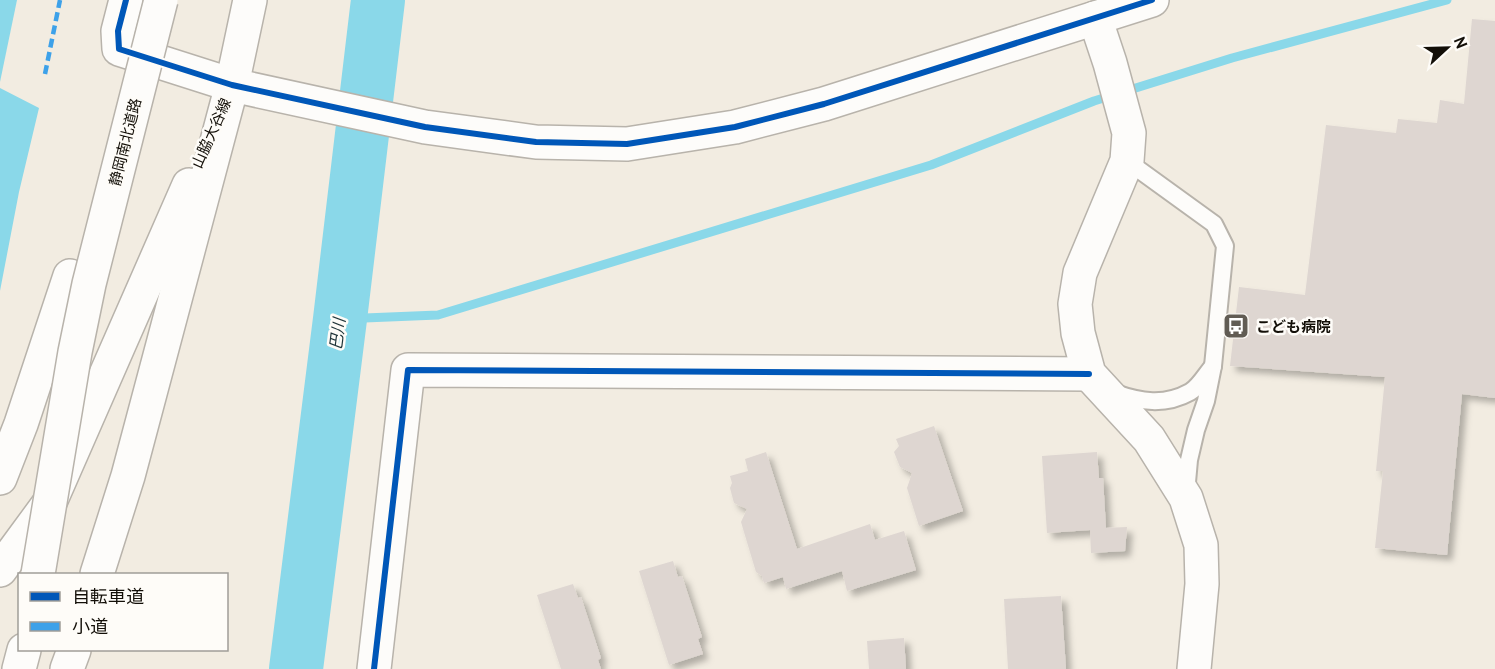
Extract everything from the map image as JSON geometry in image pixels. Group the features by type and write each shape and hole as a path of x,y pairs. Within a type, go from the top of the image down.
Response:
{"main road":[{"path":"126,0 118,31 119,48 232,85 425,127 537,142 627,144 735,127 824,104 1152,0"},
{"name":"静岡南北道路","path":"79,280 145,0"},
{"name":"静岡南北道路","path":"79,280 161,0"},
{"path":"232,85 250,0"},
{"path":"1095,18 1110,63 1128,147 1080,273 1075,304 1078,333 1098,382 1149,439 1186,498 1201,545 1202,584 1194,669"},
{"name":"山脇大谷線","path":"0,570 50,502 232,85"},
{"name":"山脇大谷線","path":"97,573 131,465 232,85"},
{"path":"0,478 79,280"},
{"path":"38,573 75,352 79,280"},
{"path":"374,669 408,370 1098,382"},
{"path":"19,669 24,651"},
{"path":"67,669 74,651"}],"lane":[{"path":"1128,147 1214,224 1225,246 1213,366 1206,401 1196,429 1189,460 1186,498"},
{"path":"1098,382 1140,402 1164,401 1191,392 1213,366"}],"water":[{"path":"0,0 17,0 0,82"},
{"path":"0,88 39,108 19,192 0,291"}],"building":[{"path":"1472,19 1495,21 1495,398 1462,394 1447,555 1375,548 1383,471 1376,471 1385,377 1230,366 1239,287 1305,295 1326,125 1396,133 1398,119 1437,123 1440,100 1464,104"},
{"path":"934,426 963,511 919,526 907,488 912,473 900,467 894,452 899,446 896,439"},
{"path":"766,452 797,549 870,524 875,540 904,531 916,570 847,591 842,571 786,589 783,577 764,583 762,576 756,572 741,522 747,509 734,503 730,476 748,471 745,459"},
{"path":"1097,452 1099,478 1103,478 1106,528 1127,527 1125,551 1091,553 1090,530 1047,533 1042,456"},
{"path":"673,561 678,577 682,576 702,637 698,639 703,654 669,665 639,571"},
{"path":"573,584 578,598 581,597 601,658 598,660 601,669 561,669 537,595"},
{"path":"1061,596 1066,669 1008,669 1004,599"},
{"path":"904,638 906,669 869,669 867,641"}],"waterway":[{"name":"巴川","path":"296,669 378,0"},
{"path":"340,319 438,315 931,165 1094,101 1232,58 1447,0"}],"marked path":[{"path":"45,74 60,0"}],"cycle path":[{"path":"126,0 118,31 119,49 232,85 425,127 536,142 627,144 735,127 824,104 1152,0"},
{"path":"374,669 408,370 1089,374"}],"place":[{"name":"こども病院","path":"1236,326"}]}
